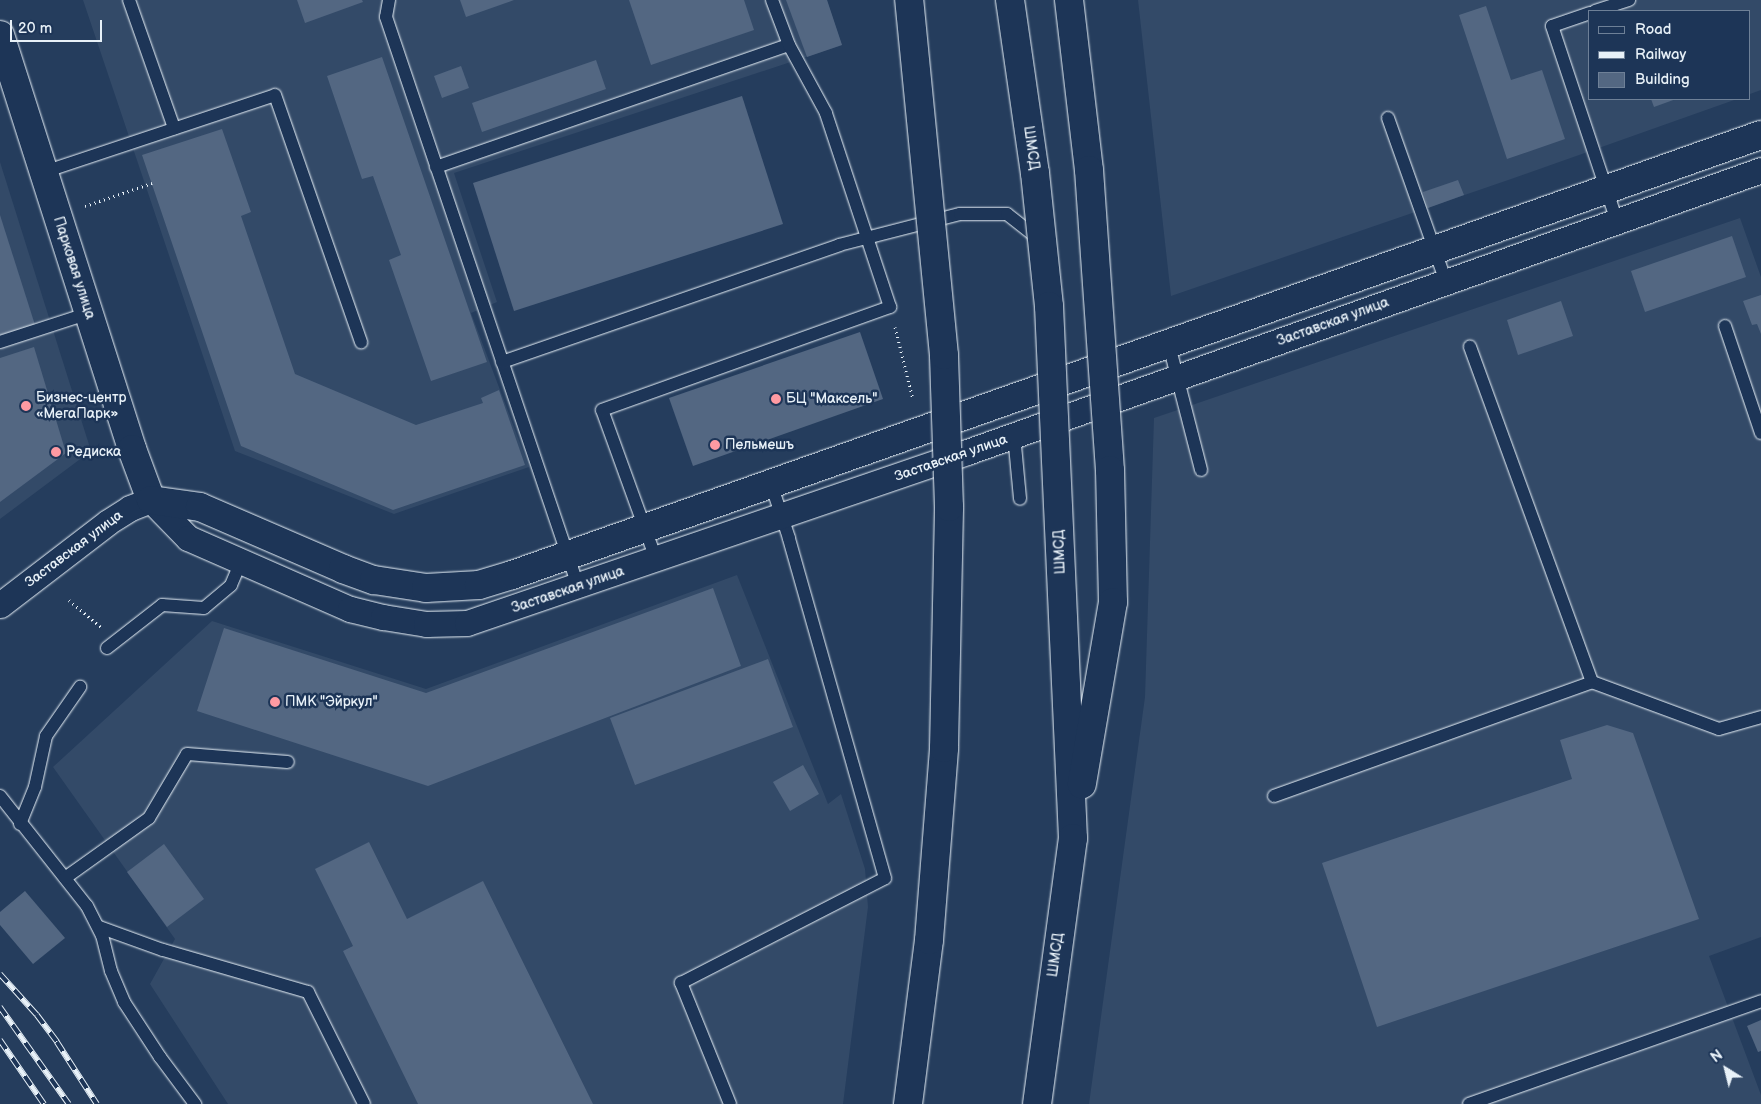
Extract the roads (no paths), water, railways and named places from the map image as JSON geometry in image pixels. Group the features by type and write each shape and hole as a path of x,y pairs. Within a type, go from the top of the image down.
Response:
{"main road":[{"path":"908,1104 929,940 944,748 949,507 944,355 909,0"},
{"name":"ШМСД","path":"1010,0 1035,173 1049,306 1073,838 1037,1104"},
{"path":"1069,0 1090,180 1110,470 1113,602 1073,838"},
{"name":"Парковая улица","path":"0,35 132,449 151,500"},
{"path":"151,500 200,507 343,569 374,580 407,585 453,588 479,585 1056,385 1761,135"}],"street":[{"name":"Заставская улица","path":"0,605 108,522 130,508 151,500 188,538 350,609 426,624 467,622 578,586 1014,436 1761,170"}],"lane":[{"path":"129,0 174,128"},
{"path":"389,0 386,17 578,586"},
{"path":"656,559 602,410 890,307 826,113 789,45 772,0"},
{"path":"1598,10 1629,0"},
{"path":"1588,14 1552,26 1618,222"},
{"path":"436,167 789,45"},
{"path":"44,172 276,95 361,342"},
{"path":"1388,118 1446,282"},
{"path":"502,362 820,251 960,214 1007,214 1047,245 1056,385"},
{"path":"0,342 89,313"},
{"path":"1725,326 1761,433"},
{"path":"1169,345 1200,470"},
{"path":"1470,346 1592,682"},
{"path":"1014,436 1020,499"},
{"path":"730,1104 681,983 885,878 782,516 771,484"},
{"path":"107,648 162,605 204,608 231,585 241,562"},
{"path":"1274,796 1592,682 1719,729 1761,717"},
{"path":"20,824 35,787 46,736 80,687"},
{"path":"65,878 149,818 186,754 288,762"},
{"path":"0,796 20,824 87,906 99,927 111,971 124,1002 160,1057 195,1104"},
{"path":"99,927 163,950 308,992 364,1104"},
{"path":"1470,1104 1761,1001"}],"railway":[{"path":"0,974 37,1015 97,1104"},
{"path":"0,1007 69,1104"},
{"path":"0,1040 44,1104"}],"place":[{"name":"БЦ \"Максель\"","path":"776,399"},
{"name":"Бизнес-центр «МегаПарк»","path":"26,406"},
{"name":"Пельмешъ","path":"715,445"},
{"name":"Редиска","path":"56,452"},
{"name":"ПМК \"Эйркул\"","path":"275,702"}]}
